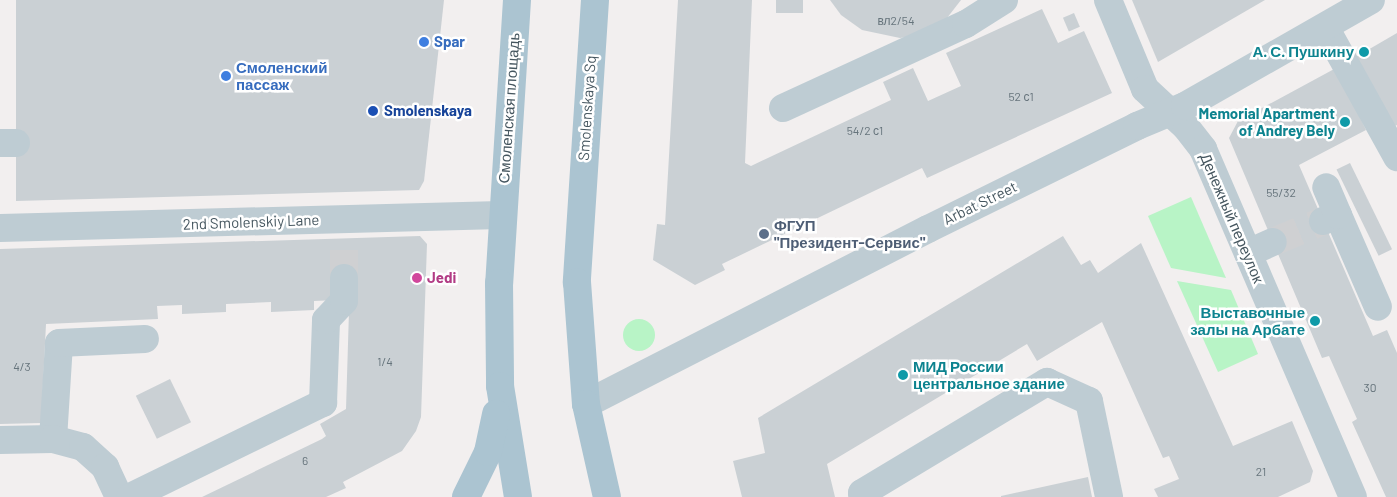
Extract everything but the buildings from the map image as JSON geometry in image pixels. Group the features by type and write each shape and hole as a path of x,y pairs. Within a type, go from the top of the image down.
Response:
{"main road":[{"name":"Смоленская площадь","path":"500,386 501,215 517,0"},
{"name":"Smolenskaya Sq","path":"595,0 581,216 579,337 586,404 607,497"},
{"path":"466,497 488,452 500,386"},
{"path":"500,386 505,433 518,497"}],"street":[{"path":"783,108 966,24 1004,0"},
{"name":"Денежный переулок","path":"1108,0 1145,89 1178,110 1203,149 1353,497"},
{"name":"Arbat Street","path":"586,404 928,229 1137,126 1178,110 1372,0"},
{"path":"1325,27 1397,157"},
{"path":"1326,187 1331,218 1378,307"},
{"name":"2nd Smolenskiy Lane","path":"0,228 344,228 501,215"},
{"path":"1248,253 1273,242"},
{"path":"130,497 323,403 326,320 344,301 344,278"},
{"path":"53,439 59,343 145,339"},
{"path":"863,497 862,492 1047,382 1088,401 1110,497"},
{"path":"0,440 53,439 84,447 104,467 119,497"}],"green space":[{"path":"1191,197 1226,278 1171,268 1148,216"},
{"path":"1177,281 1231,290 1258,354 1218,372"},
{"path":"639,319 645,320 650,324 654,329 654,341 650,346 645,350 639,351 633,350 628,346 624,341 623,335 624,329 628,324 633,320"}],"tunnel":[{"path":"1273,242 1323,221"},
{"path":"344,238 344,278"}],"place":[{"name":"Spar","path":"424,42"},
{"name":"А. С. Пушкину","path":"1364,52"},
{"name":"Смоленский пассаж","path":"226,76"},
{"name":"Smolenskaya","path":"373,111"},
{"name":"Memorial Apartment of Andrey Bely","path":"1345,122"},
{"name":"ФГУП \"Президент-Сервис\"","path":"764,234"},
{"name":"Jedi","path":"417,278"},
{"name":"Выставочные залы на Арбате","path":"1315,321"},
{"name":"МИД России центральное здание","path":"903,375"}]}
